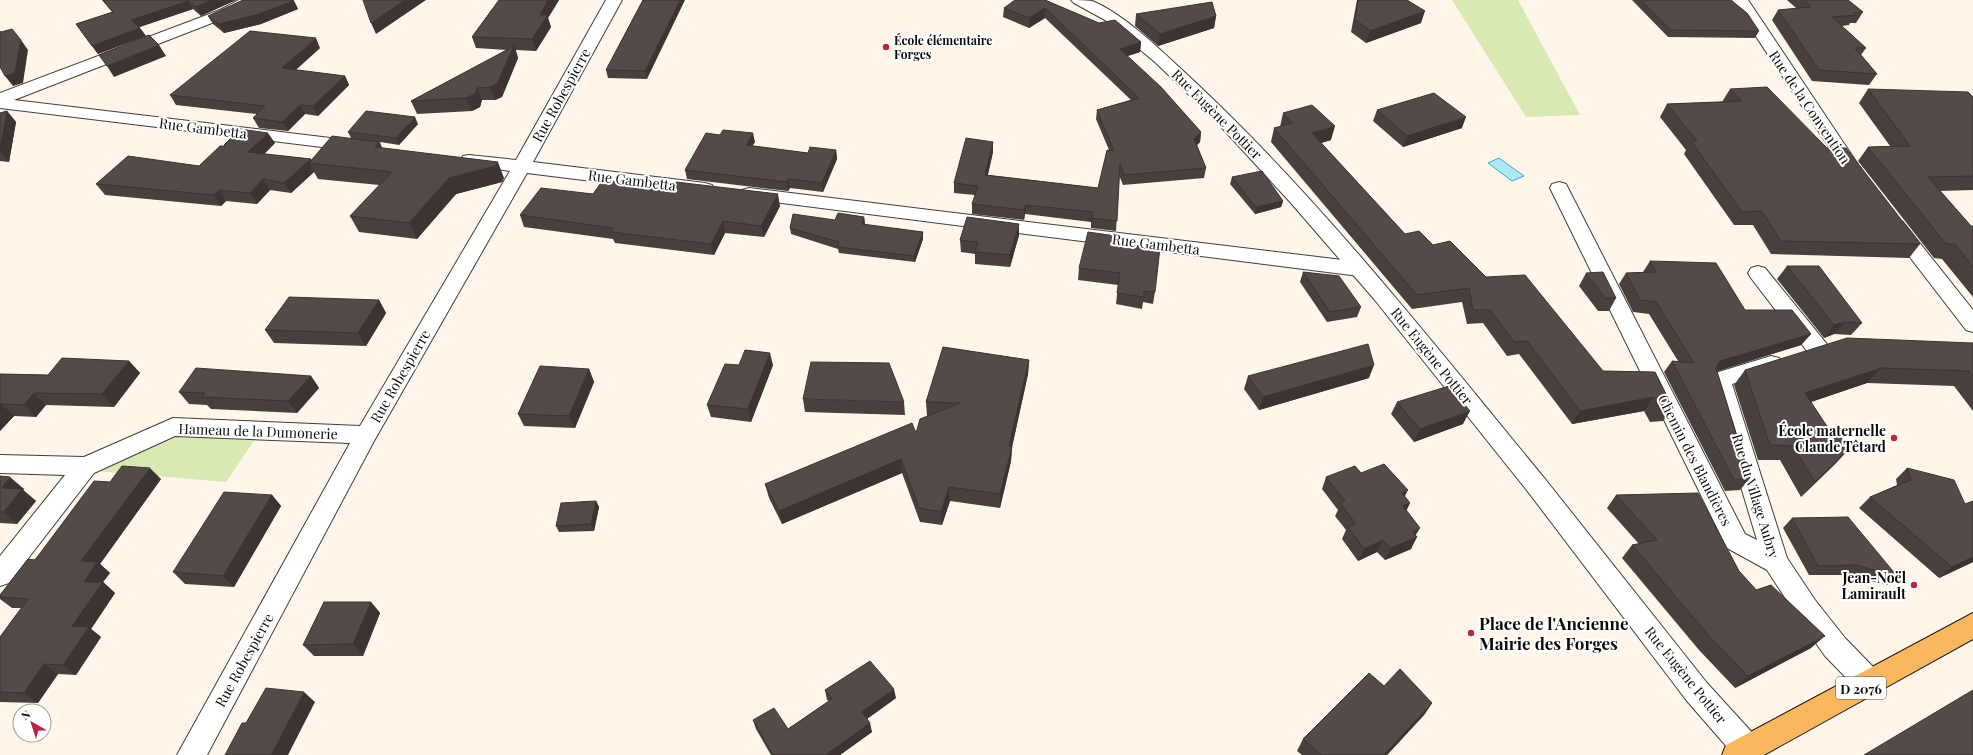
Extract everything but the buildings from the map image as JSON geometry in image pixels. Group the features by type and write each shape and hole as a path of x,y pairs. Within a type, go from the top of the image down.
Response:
{"main road":[{"name":"D 2076","path":"1742,752 1870,683 1973,625"}],"street":[{"path":"0,99 225,14 251,0"},
{"name":"Rue Robespierre","path":"191,755 366,435 521,166 614,0"},
{"name":"Rue Eugène Pottier","path":"1079,0 1110,17 1162,60 1216,111 1298,199 1359,269 1538,486 1742,752"},
{"name":"Rue de la Convention","path":"1740,0 1851,168 1866,187"},
{"name":"Rue Gambetta","path":"0,103 376,149"},
{"name":"Rue Gambetta","path":"454,158 1359,269"},
{"name":"Chemin des Blandières","path":"1559,188 1736,541 1776,562"},
{"path":"1885,212 1973,324"},
{"path":"1758,273 1818,350"},
{"name":"Rue du Village Aubry","path":"1842,345 1834,344 1720,380 1776,562 1806,608 1835,647 1870,683"},
{"name":"Hameau de la Dumonerie","path":"0,464 86,466 173,428 366,435"},
{"name":"Hameau de la Dumonerie","path":"0,575 86,466"}],"green space":[{"path":"1452,0 1518,0 1580,115 1526,117"},
{"path":"165,436 256,438 226,482 96,471"}],"water":[{"path":"1499,158 1524,176 1512,181 1488,163"}],"place":[{"name":"École élémentaire Forges","path":"886,47"},
{"name":"École maternelle Claude Têtard","path":"1894,438"},
{"name":"Jean-Noël Lamirault","path":"1914,585"},
{"name":"Place de l'Ancienne Mairie des Forges","path":"1471,633"}]}
